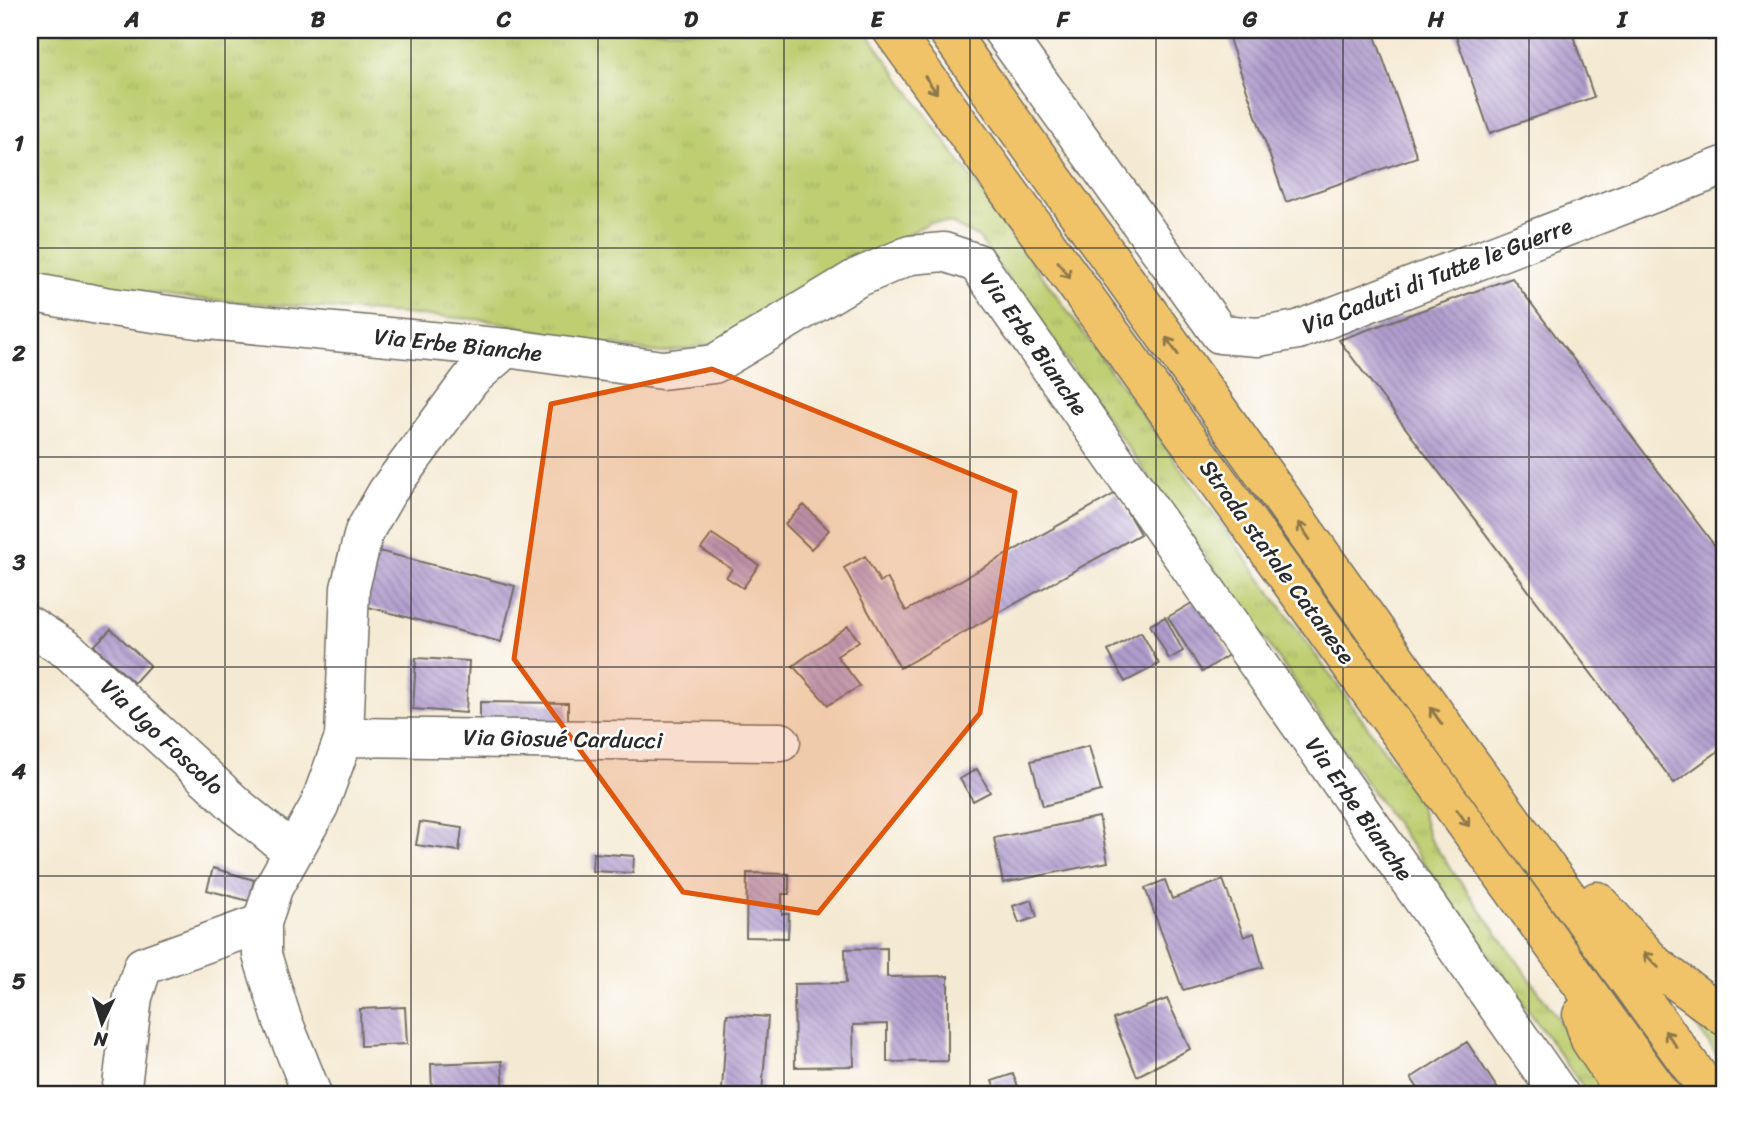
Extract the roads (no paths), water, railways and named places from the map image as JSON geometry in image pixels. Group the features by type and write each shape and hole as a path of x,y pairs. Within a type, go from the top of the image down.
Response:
{"main road":[{"name":"Strada statale Catanese","path":"892,30 1661,1094"},
{"name":"Strada statale Catanese","path":"947,30 1463,753 1711,1094"},
{"path":"1463,753 1655,965 1724,1016"},
{"path":"1568,965 1590,1040 1626,1094"}],"street":[{"name":"Via Caduti di Tutte le Guerre","path":"1002,30 1220,334 1258,337 1298,330 1724,166"},
{"name":"Via Erbe Bianche","path":"30,292 197,319 506,348 662,370 714,364 857,278 910,255 944,252 977,263 1559,1094"},
{"path":"312,1094 282,1019 262,955 262,923 273,888 319,806 344,737 350,588 364,532 387,492 471,379 506,348"},
{"name":"Via Ugo Foscolo","path":"30,626 69,650 239,808 293,852"},
{"name":"Via Giosué Carducci","path":"344,737 781,742"},
{"path":"121,1094 133,997 143,966 262,923"}]}
